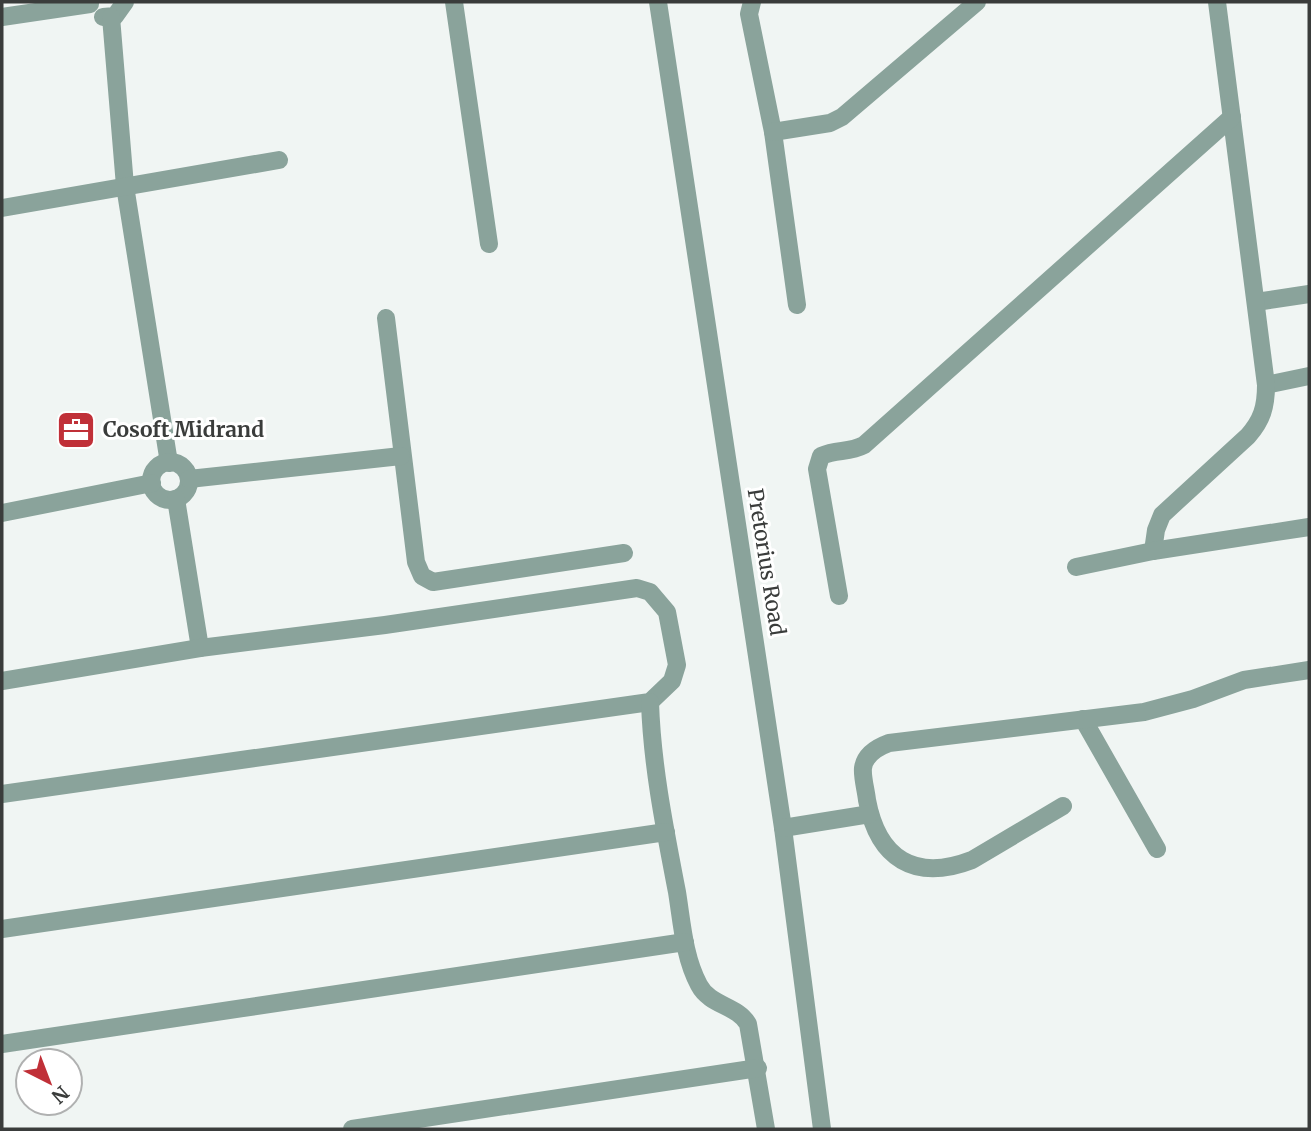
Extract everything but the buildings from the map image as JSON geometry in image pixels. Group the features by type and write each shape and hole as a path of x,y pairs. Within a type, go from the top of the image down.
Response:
{"street":[{"path":"2,17 90,3 100,16 111,17 121,11 125,2"},
{"path":"454,2 489,244"},
{"name":"Pretorius Road","path":"658,2 783,828 822,1129"},
{"path":"752,2 749,14 773,132 797,305"},
{"path":"773,132 830,123 842,117 977,2"},
{"path":"1153,551 1156,530 1162,515 1260,423 1266,405 1256,302 1217,2"},
{"path":"111,17 125,186 169,463"},
{"path":"839,596 817,469 821,456 836,449 850,452 864,446 1232,117"},
{"path":"2,208 279,160"},
{"path":"1256,302 1309,294"},
{"path":"386,318 401,456 420,574 433,582 624,553"},
{"path":"1266,385 1309,376"},
{"path":"189,479 401,456"},
{"path":"169,463 181,466 189,479 188,487 176,499 160,497 152,483 157,467 169,463"},
{"path":"2,513 152,483"},
{"path":"176,499 200,648"},
{"path":"1076,567 1153,551 1309,527"},
{"path":"2,681 200,648 385,625 637,587 650,592 667,612 677,666 672,681 650,702 2,794"},
{"path":"1063,806 972,860 940,868 904,863 880,840 870,814 863,768 870,754 880,746 1144,712 1193,699 1244,680 1309,670"},
{"path":"650,702 651,730 666,832 690,965 704,993 746,1020 758,1068 766,1129"},
{"path":"1083,719 1157,849"},
{"path":"783,828 870,814"},
{"path":"2,929 666,832"},
{"path":"2,1044 685,942"},
{"path":"352,1129 758,1068"}],"place":[{"name":"Cosoft Midrand","path":"76,430"}]}
